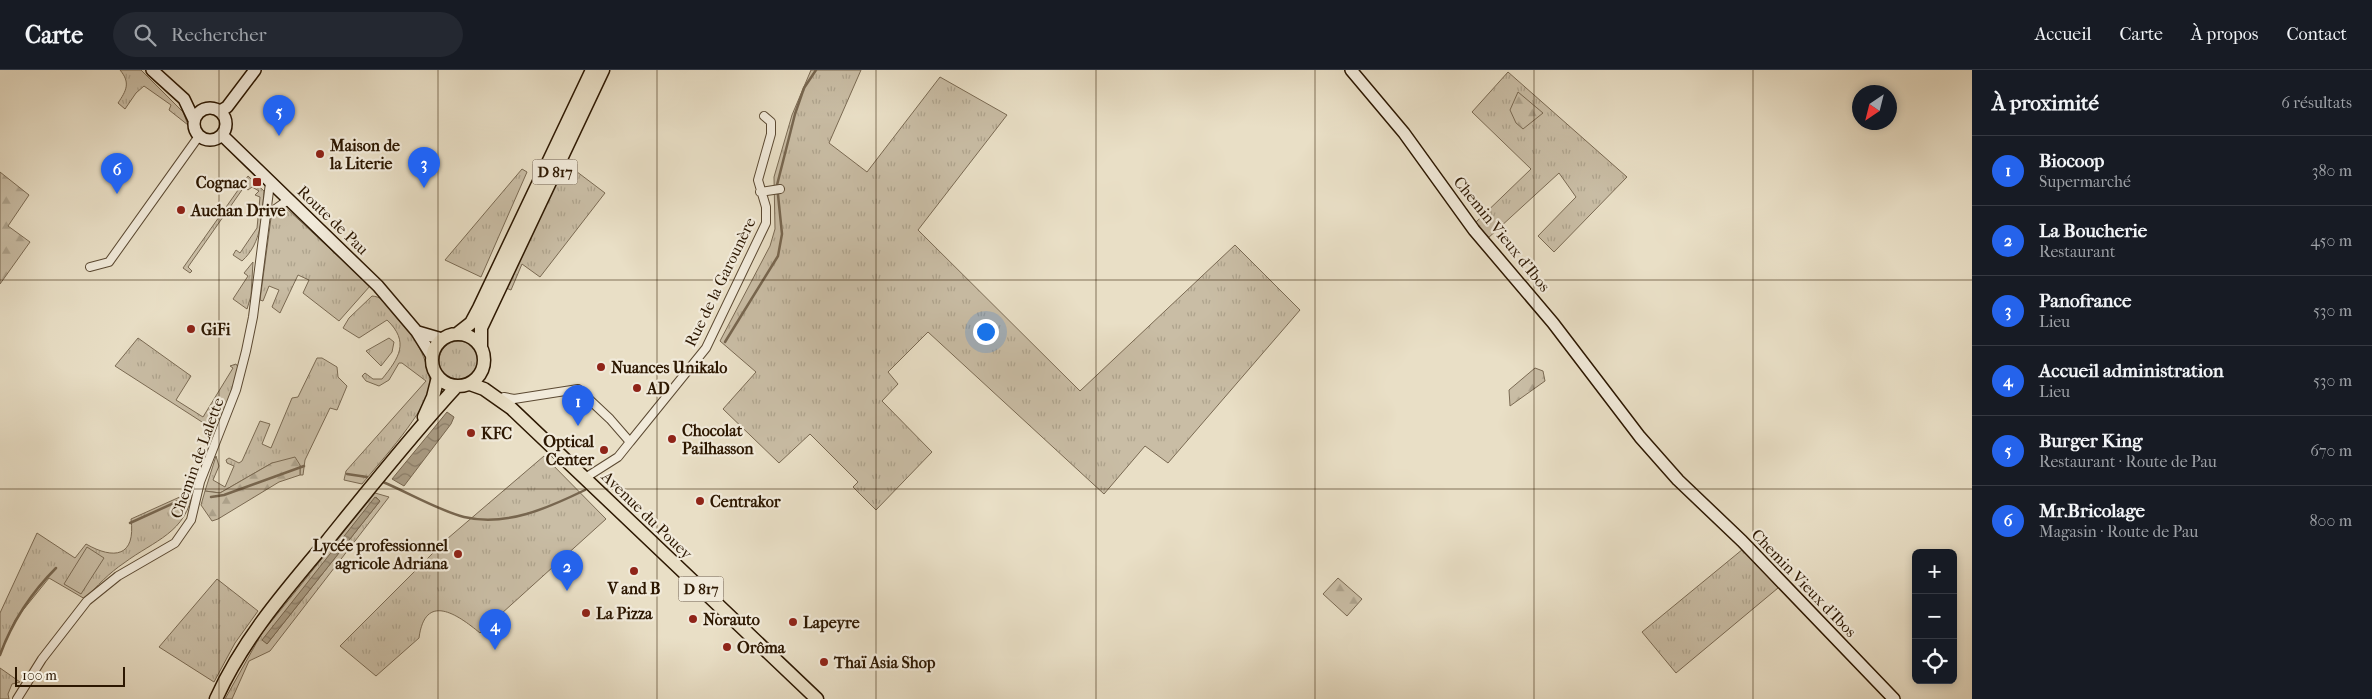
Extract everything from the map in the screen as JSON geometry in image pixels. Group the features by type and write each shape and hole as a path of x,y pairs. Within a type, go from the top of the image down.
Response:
{"main road":[{"name":"D 817","path":"457,334 471,322 479,308 592,70"},
{"name":"D 817","path":"481,347 481,328 603,70"},
{"path":"432,356 442,339 457,334 471,337 481,347 485,362 484,369 476,380 470,384 456,387 443,382 438,377"},
{"name":"Route de Pau","path":"432,356 434,371 438,377"},
{"name":"D 817","path":"484,369 489,380 508,402 585,478"},
{"path":"420,425 433,397 438,377"},
{"name":"D 817","path":"470,384 508,402"},
{"path":"216,699 240,652 270,610 420,425 456,387"},
{"name":"Avenue du Pouey","path":"585,478 817,699"}],"street":[{"path":"152,70 184,100 194,120 199,136 208,140 222,135 226,126 226,120 220,111 216,108 205,108 184,100"},
{"path":"220,111 227,106 255,70"},
{"name":"Chemin Vieux d'Ibos","path":"1351,70 1400,129 1474,230 1553,323 1626,421 1690,491 1894,699"},
{"path":"194,120 200,111 205,108"},
{"name":"Rue de la Garounère","path":"585,478 618,457 706,348 766,223 766,207 758,180 771,128 771,122 764,116"},
{"name":"Route de Pau","path":"222,135 378,286 418,332 432,356"},
{"path":"90,267 109,262 199,136"},
{"name":"Chemin de Lalette","path":"17,699 42,659 87,601 118,576 166,550 185,531 196,503 200,482 210,454 236,390 253,318 270,183"},
{"path":"760,192 778,189"},
{"path":"267,216 288,200"},
{"path":"418,332 442,339"},
{"path":"508,402 514,399 578,389 610,419 630,442"}],"green space":[{"path":"120,70 141,70 183,112 188,125 169,110 171,105 144,86 136,93 125,109 118,103 126,87 125,79"},
{"path":"811,70 861,70 829,143 867,172 940,77 1007,115 918,230 1080,391 1235,245 1300,310 1168,463 1145,446 1104,494 928,332 888,372 898,384 882,401 932,452 876,510 853,487 858,482 810,434 779,463 723,409 756,372 720,341 770,246 775,229 774,177 792,115"},
{"path":"1508,72 1627,177 1554,252 1538,236 1576,197 1559,173 1487,239 1475,223 1531,169 1472,112"},
{"path":"1518,92 1543,113 1523,129 1516,123 1510,110"},
{"path":"564,162 605,193 540,277 522,264 511,290 506,288"},
{"path":"522,169 527,172 481,277 445,260"},
{"path":"0,172 29,195 8,226 30,242 0,284"},
{"path":"248,176 264,191 260,229 254,246 242,261 233,255 236,250 240,253 257,228 260,197 255,195 259,191 252,187 248,190 244,187 188,267 192,271 190,273 183,268"},
{"path":"284,206 370,286 339,321 303,293 309,280 298,275 280,313 272,307 279,290 269,286 263,301 260,300 271,218"},
{"path":"253,262 251,296 247,309 233,299 248,276 244,273"},
{"path":"372,296 382,299 387,303 409,331 425,361 430,384 427,395 413,421 362,484 344,480 346,471 426,381 402,363 399,363 389,380 379,386 366,381 362,376 365,373 373,379 382,379 397,357 400,343 394,328 387,320 359,338 343,328 349,318"},
{"path":"138,338 191,376 176,400 203,417 233,368 230,366 236,364 238,367 233,391 216,431 115,366"},
{"path":"389,338 394,342 392,352 381,366 366,351"},
{"path":"463,341 470,344 476,350 479,361 478,369 470,378 463,381 455,381 448,378 440,369 439,357 442,350 451,342"},
{"path":"317,358 322,358 337,367 338,377 347,386 337,410 330,408 305,460 303,475 300,475 300,465 272,463 220,493 205,491 216,456 219,466 213,480 225,487 234,466 227,463 226,460 229,458 239,463 242,461 260,421 270,424 262,444 271,448 292,398 298,397"},
{"path":"1535,368 1543,371 1545,381 1510,406 1509,390"},
{"path":"544,456 606,519 480,633 452,614 435,611 428,615 422,624 419,638 376,676 340,646 447,539"},
{"path":"295,457 300,465 300,475 279,482 218,519 212,521 201,505 205,491 220,493 272,463"},
{"path":"193,491 184,517 168,534 113,571 85,599 49,578 15,620 0,653 0,613 37,533 75,558 86,544 106,552 121,552 130,541 132,532 131,519"},
{"path":"375,493 389,497 270,651 249,661 232,699 225,699 262,633","holes":["376,497 380,501 267,644 263,640"]},
{"path":"87,547 104,558 81,594 64,584"},
{"path":"1743,549 1778,588 1676,673 1642,632"},
{"path":"1338,578 1362,599 1347,616 1323,594"},
{"path":"217,579 258,611 235,643 214,682 159,647"},
{"path":"0,668 20,682 12,684 8,694 9,699 0,699"}],"water":[{"path":"447,412 454,417 451,424 404,486 392,479"},
{"path":"375,497 380,501 267,644 262,640"}],"waterway":[{"path":"725,342 778,256 782,234 777,185 795,114 804,88 816,70"},
{"path":"211,497 224,495 304,466"},
{"path":"347,474 367,477"},
{"path":"383,482 464,517 495,520 511,518 542,509 585,490"},
{"path":"130,523 185,498"},
{"path":"0,655 10,631 23,608 56,568"}],"place":[{"name":"Burger King","path":"279,136"},
{"name":"Maison de la Literie","path":"320,154"},
{"name":"Cognac","path":"257,182"},
{"name":"Panofrance","path":"424,188"},
{"name":"Mr.Bricolage","path":"117,194"},
{"name":"Auchan Drive","path":"181,210"},
{"name":"GiFi","path":"191,329"},
{"name":"Nuances Unikalo","path":"601,367"},
{"name":"AD","path":"637,388"},
{"name":"Biocoop","path":"578,426"},
{"name":"KFC","path":"471,433"},
{"name":"Chocolat Pailhasson","path":"672,439"},
{"name":"Optical Center","path":"604,450"},
{"name":"Centrakor","path":"700,501"},
{"name":"Lycée professionnel agricole Adriana","path":"458,554"},
{"name":"V and B","path":"634,571"},
{"name":"La Boucherie","path":"567,591"},
{"name":"La Pizza","path":"586,613"},
{"name":"Norauto","path":"693,619"},
{"name":"Lapeyre","path":"793,622"},
{"name":"Orôma","path":"727,647"},
{"name":"Accueil administration","path":"495,650"},
{"name":"Thaï Asia Shop","path":"824,662"}]}
